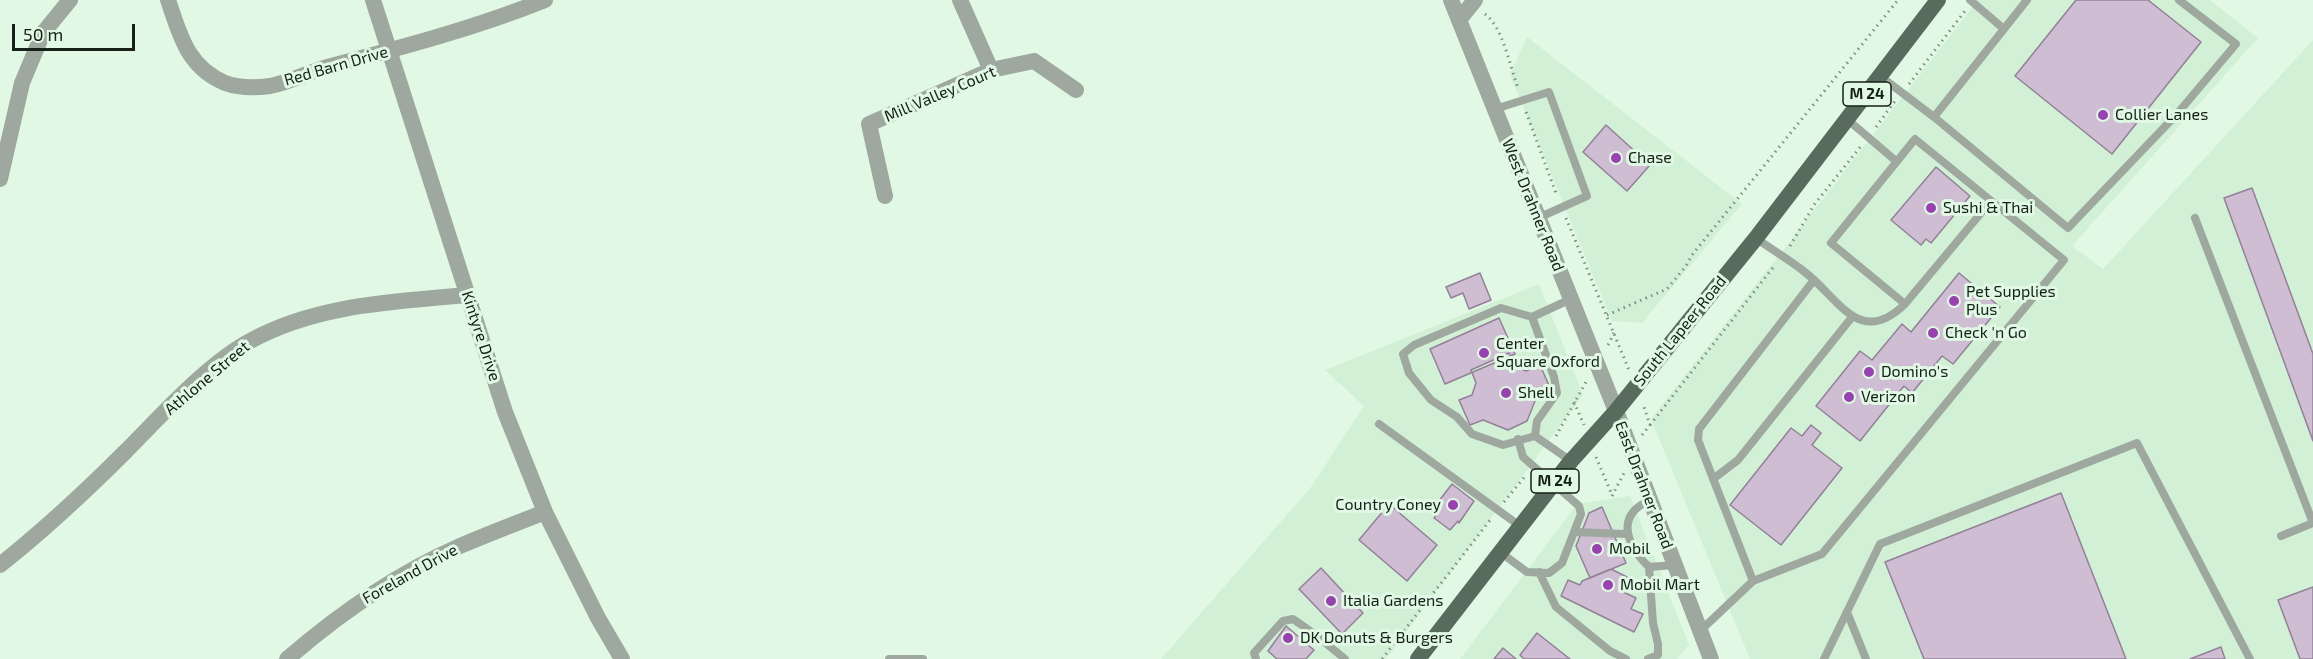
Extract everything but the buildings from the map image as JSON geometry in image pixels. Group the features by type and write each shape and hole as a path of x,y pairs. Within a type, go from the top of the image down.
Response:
{"main road":[{"name":"South Lapeer Road","path":"1418,659 1571,461 1616,411 1756,238 1938,0"}],"street":[{"path":"0,179 22,83 43,33 70,0"},
{"name":"Red Barn Drive","path":"168,0 183,46 201,69 224,82 243,88 271,86 324,68 470,28 545,0"},
{"name":"Kintyre Drive","path":"373,0 505,412 545,512 598,618 622,659"},
{"path":"960,0 991,70"},
{"name":"West Drahner Road","path":"1451,0 1616,411"},
{"path":"1459,20 1478,5"},
{"name":"Mill Valley Court","path":"885,196 869,124 991,70 1034,61 1076,90"},
{"name":"Athlone Street","path":"0,565 40,533 95,482 194,385 250,341 296,321 361,305 467,295"},
{"name":"East Drahner Road","path":"1616,411 1711,659"},
{"name":"Foreland Drive","path":"287,659 329,623 383,586 458,546 545,512"}],"lane":[{"path":"1934,117 2027,0"},
{"path":"1880,76 1934,117 2068,228 2177,114 2236,44 2179,0"},
{"path":"1971,1 2004,29"},
{"path":"1494,109 1549,92 1587,196 1538,218"},
{"path":"1848,120 1896,161"},
{"path":"1700,631 1754,581 1822,555 2064,260 1915,139 1831,243 1905,304"},
{"path":"1756,238 1814,280 1852,317 1864,321 1881,320 1896,313 1905,304 1991,201"},
{"path":"2194,219 2313,523 2281,536"},
{"path":"1754,581 1698,440 1699,429 1814,280"},
{"path":"1571,299 1532,317 1501,308 1414,345 1403,354 1409,373 1431,400 1457,417 1472,434 1503,445 1535,436 1571,461"},
{"path":"1532,317 1554,377 1557,393 1537,421 1535,436"},
{"path":"1713,479 1738,460 1852,317"},
{"path":"1379,424 1520,526"},
{"path":"1500,552 1527,572 1549,573 1562,563 1581,514 1579,506 1552,485 1523,457 1518,439"},
{"path":"1824,659 1880,544 2137,443 2250,659"},
{"path":"1648,659 1658,655 1649,567 1637,556 1627,534 1632,513 1650,499"},
{"path":"1574,532 1627,534"},
{"path":"1649,567 1675,564"},
{"path":"1539,572 1556,607 1610,651 1626,659"},
{"path":"1847,612 1866,659"},
{"path":"1256,659 1254,653 1283,621 1293,619 1345,659"},
{"path":"889,659 923,659"}],"path":[{"path":"1607,315 1667,289 1778,147 1898,0"},
{"path":"1647,429 1782,256 1814,205 1971,1"},
{"path":"1478,5 1494,20 1562,207 1613,330"},
{"path":"1549,446 1580,393"},
{"path":"1645,408 1650,425"},
{"path":"1382,659 1533,466"}],"shaded area":[{"path":"1978,0 2210,0 2258,38 2072,246 2103,269 2313,40 2313,659 1750,659 1651,419"},
{"path":"1527,37 1742,204 1642,323 1612,321 1510,75"},
{"path":"1539,284 1583,395 1386,659 1161,659 1311,487 1364,406 1325,370"},
{"path":"1630,496 1689,645 1677,659 1460,659 1577,504"}],"place":[{"name":"Collier Lanes","path":"2103,115"},
{"name":"Chase","path":"1616,158"},
{"name":"Sushi & Thai","path":"1931,208"},
{"name":"Pet Supplies Plus","path":"1954,301"},
{"name":"Check 'n Go","path":"1933,333"},
{"name":"Center Square Oxford","path":"1484,353"},
{"name":"Domino's","path":"1869,372"},
{"name":"Shell","path":"1506,393"},
{"name":"Verizon","path":"1849,397"},
{"name":"Country Coney","path":"1453,505"},
{"name":"Mobil","path":"1597,549"},
{"name":"Mobil Mart","path":"1608,585"},
{"name":"Italia Gardens","path":"1331,601"},
{"name":"DK Donuts & Burgers","path":"1288,638"}]}
